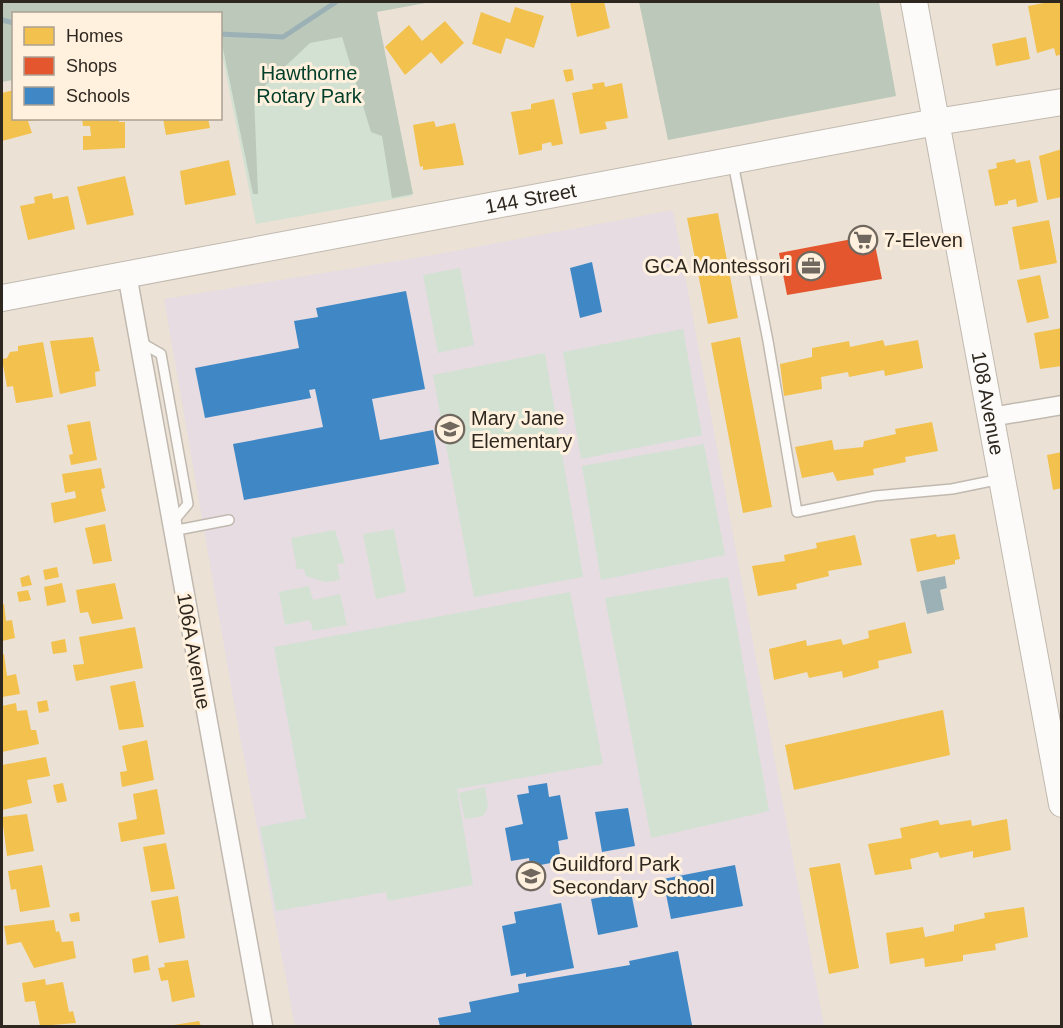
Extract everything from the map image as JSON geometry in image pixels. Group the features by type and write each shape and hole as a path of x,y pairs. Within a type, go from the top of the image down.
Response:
{"main road":[{"name":"108 Avenue","path":"914,2 1062,804"},
{"name":"144 Street","path":"2,298 936,122 1062,102"}],"street":[{"name":"106A Avenue","path":"127,274 171,528 263,1026"},
{"path":"991,417 1062,405"}],"lane":[{"path":"733,160 797,512 875,496 952,489 1002,479"},
{"path":"171,528 229,520"}],"shaded area":[{"path":"673,210 824,1026 295,1026 238,726 164,299 433,255"},
{"path":"945,576 947,588 940,590 944,610 927,614 920,581"}],"green space":[{"name":"Hawthorne Rotary Park","path":"2,2 375,8 412,196 256,224 222,54 222,12 12,12"},
{"path":"2,2 431,2 377,12 413,194 392,198 382,136 371,132 342,37 310,43 254,96 258,194 253,194 222,44 222,12 12,12 12,80 2,82"},
{"path":"639,2 879,2 896,96 668,140"},
{"path":"460,268 474,345 438,353 423,275"},
{"path":"683,329 702,435 581,459 563,352"},
{"path":"545,353 583,577 474,597 433,375"},
{"path":"704,444 725,555 601,580 582,466"},
{"path":"394,529 406,592 376,599 363,534"},
{"path":"335,530 345,563 337,564 340,580 325,582 306,576 304,569 297,569 291,538"},
{"path":"728,577 769,811 651,838 605,598"},
{"path":"309,586 313,600 340,594 347,625 313,631 310,620 285,625 279,592"},
{"path":"570,592 603,764 457,789 473,885 388,901 386,892 276,911 260,827 306,818 274,647"},
{"path":"485,787 488,807 483,816 465,819 459,793"}],"building: Homes":[{"path":"570,2 604,2 610,28 577,37"},
{"path":"1062,2 1062,54 1056,56 1054,48 1037,53 1028,6"},
{"path":"515,7 544,16 534,48 506,38 501,54 472,44 481,12 510,23"},
{"path":"445,21 464,43 441,64 431,52 405,75 385,47 409,25 422,41"},
{"path":"1026,37 1030,59 996,66 992,44"},
{"path":"572,69 574,80 566,82 563,70"},
{"path":"604,82 605,87 622,83 628,118 605,122 607,129 580,134 572,93 593,89 592,84"},
{"path":"12,90 12,120 40,120 28,121 32,133 2,141 2,93"},
{"path":"554,99 563,144 552,146 551,142 542,144 542,150 519,155 511,112 531,109 531,104"},
{"path":"82,120 125,122 125,148 83,150 83,136 91,136 90,126 83,126"},
{"path":"163,120 208,120 210,128 166,135"},
{"path":"434,121 436,127 455,123 464,165 423,170 423,166 420,167 413,125"},
{"path":"1062,149 1062,197 1047,200 1039,156"},
{"path":"1015,159 1016,163 1030,160 1038,202 1017,207 1016,199 1008,201 1008,204 995,206 988,170 997,168 996,163"},
{"path":"229,160 236,195 185,205 180,171"},
{"path":"125,176 134,215 87,225 77,187"},
{"path":"52,193 53,199 68,196 75,229 28,240 20,206 35,203 34,197"},
{"path":"718,213 738,318 708,324 687,218"},
{"path":"1049,220 1057,263 1020,270 1012,227"},
{"path":"1040,275 1049,318 1027,323 1017,280"},
{"path":"1062,328 1062,366 1040,369 1034,333"},
{"path":"93,337 100,371 95,372 96,386 60,394 50,341"},
{"path":"740,337 772,507 743,513 711,343"},
{"path":"883,340 885,346 918,340 923,368 885,376 884,370 849,377 848,372 821,377 822,389 784,396 780,364 812,357 812,348 849,341 850,347"},
{"path":"43,342 53,397 16,403 13,386 7,387 2,359 7,358 10,352 18,351 18,346"},
{"path":"90,421 97,460 71,465 69,455 73,454 67,425"},
{"path":"932,422 938,451 905,457 906,462 873,469 874,475 837,481 833,472 802,478 795,447 832,440 834,450 863,447 864,441 896,434 895,429"},
{"path":"1062,452 1062,488 1053,490 1047,455"},
{"path":"101,468 105,488 101,489 106,511 54,523 51,503 76,498 75,491 65,493 62,474"},
{"path":"105,524 112,561 93,564 85,528"},
{"path":"936,534 937,537 955,534 960,559 955,560 955,564 917,572 910,539"},
{"path":"855,535 862,565 828,571 829,576 796,584 797,589 758,596 752,566 785,561 784,555 817,548 816,543"},
{"path":"57,567 59,577 45,580 43,570"},
{"path":"29,575 32,585 22,587 20,578"},
{"path":"62,583 66,602 47,606 44,587"},
{"path":"115,583 123,619 92,624 88,612 80,613 76,590"},
{"path":"28,590 31,600 19,602 17,592"},
{"path":"2,604 4,604 6,621 12,620 15,638 2,641"},
{"path":"905,622 912,653 878,661 879,668 843,678 842,671 809,678 807,672 774,680 769,649 806,640 807,646 841,639 843,645 869,638 868,631"},
{"path":"135,627 143,668 76,681 73,665 84,664 79,637"},
{"path":"65,639 67,652 53,654 51,642"},
{"path":"4,654 7,676 16,674 20,694 2,697 2,655"},
{"path":"135,681 144,727 119,730 110,686"},
{"path":"47,700 49,711 39,713 37,702"},
{"path":"16,703 17,711 27,710 31,730 36,730 39,744 2,752 2,706"},
{"path":"943,710 950,755 794,790 785,745"},
{"path":"147,740 154,780 122,787 120,772 127,771 122,746"},
{"path":"46,757 50,776 27,780 32,803 2,810 2,765"},
{"path":"63,783 67,801 57,803 53,785"},
{"path":"157,789 165,834 121,842 118,823 137,819 133,794"},
{"path":"27,814 34,851 7,856 2,817"},
{"path":"1007,819 1011,850 973,858 973,851 940,858 938,852 910,859 912,869 875,875 868,844 902,838 900,828 938,820 940,825 971,820 972,826"},
{"path":"166,843 175,889 151,892 143,847"},
{"path":"840,863 859,968 829,974 809,868"},
{"path":"42,865 50,907 20,912 16,889 11,890 8,871"},
{"path":"178,896 185,938 159,943 151,901"},
{"path":"1024,907 1028,937 995,944 996,950 963,955 963,961 925,967 924,958 890,964 886,933 923,927 925,937 954,931 954,925 985,918 984,913"},
{"path":"79,912 80,921 71,922 69,914"},
{"path":"54,920 56,932 59,931 62,942 73,941 76,958 34,968 21,942 7,945 4,926"},
{"path":"148,955 150,970 134,973 132,959"},
{"path":"188,960 195,997 172,1002 168,980 161,981 158,968 165,967 164,963"},
{"path":"45,979 46,985 63,982 69,1012 73,1011 76,1023 40,1026 35,1001 25,1002 22,983"},
{"path":"199,1021 201,1026 174,1025"}],"building: Shops":[{"path":"873,235 882,279 787,295 779,253"}],"building: Schools":[{"path":"592,262 602,312 580,318 570,268"},
{"name":"Mary Jane Elementary","path":"406,291 425,389 372,399 380,440 433,430 439,464 244,500 233,444 323,427 315,389 309,390 311,398 205,418 195,368 299,348 294,321 318,317 316,308"},
{"path":"547,783 549,797 560,795 568,839 558,841 561,861 530,867 529,858 511,861 505,828 523,824 517,795 529,793 528,786"},
{"path":"628,808 635,846 602,852 595,812"},
{"path":"735,865 743,906 671,919 663,879"},
{"path":"631,892 638,927 598,935 591,899"},
{"path":"561,903 574,968 526,977 526,973 511,976 502,926 516,923 514,912"},
{"name":"Guildford Park Secondary School","path":"678,951 692,1025 440,1026 438,1018 471,1012 469,1002 519,992 518,984 630,965 629,961"}],"waterway":[{"path":"222,34 283,37 336,2"},
{"path":"2,20 12,22"}],"place":[{"name":"7-Eleven","path":"863,240"},
{"name":"GCA Montessori","path":"811,266"},
{"name":"Mary Jane Elementary","path":"450,429"},
{"name":"Guildford Park Secondary School","path":"531,876"}]}
